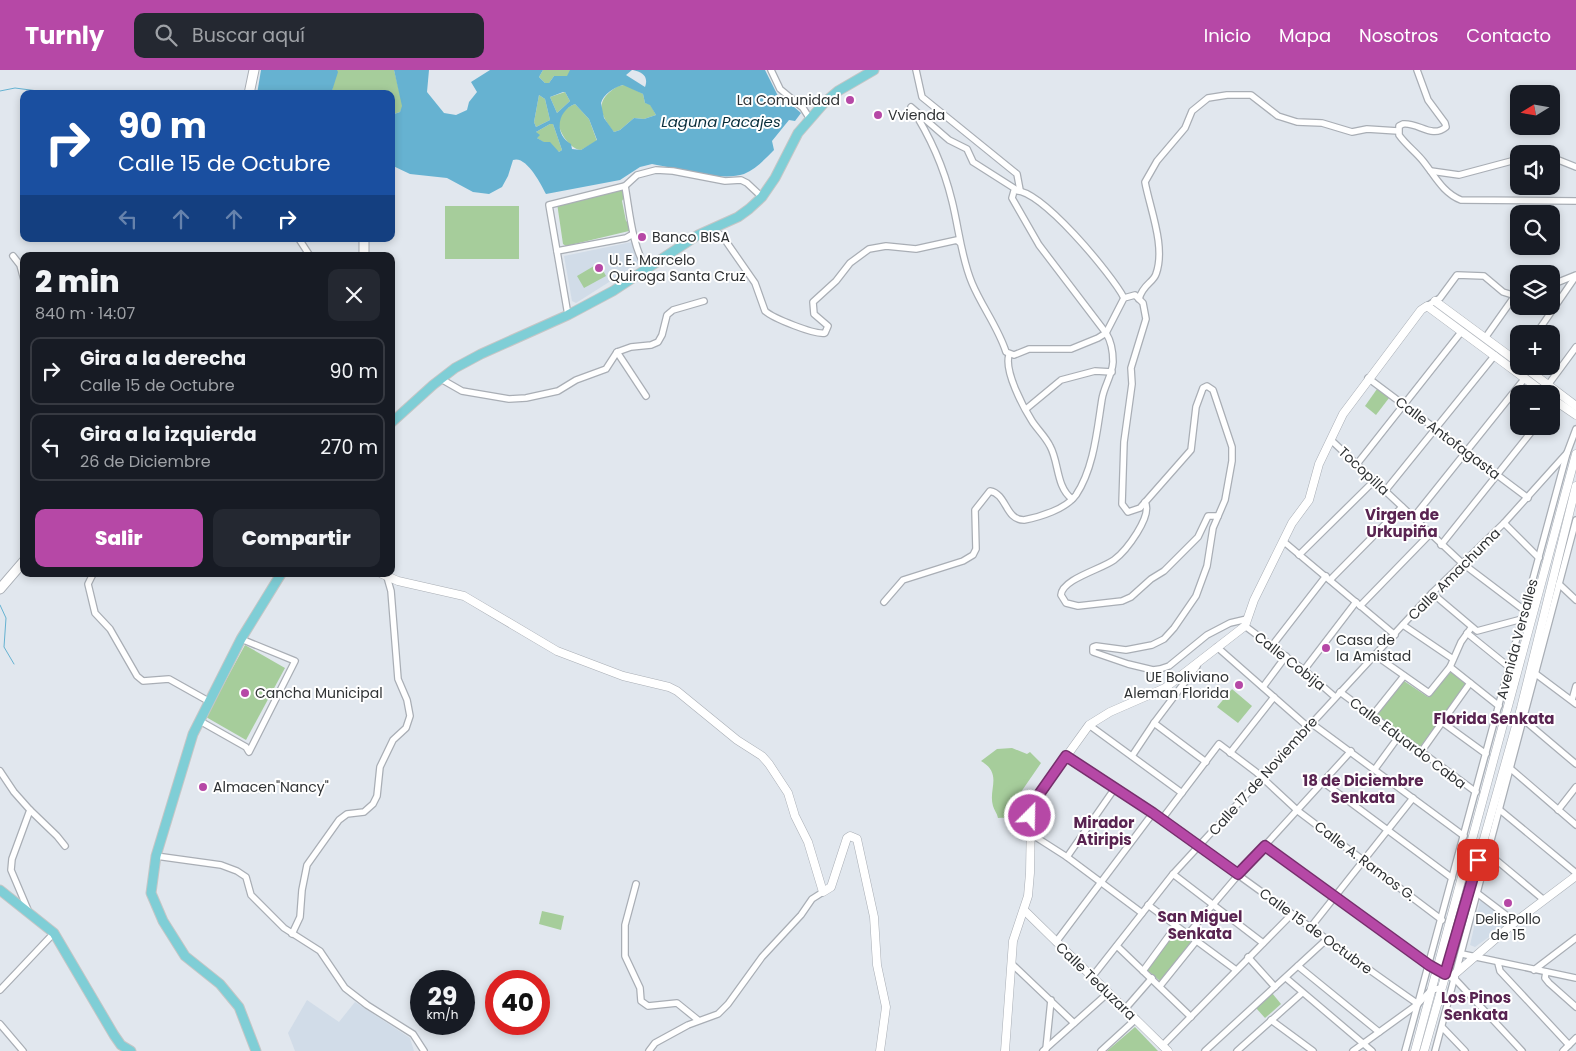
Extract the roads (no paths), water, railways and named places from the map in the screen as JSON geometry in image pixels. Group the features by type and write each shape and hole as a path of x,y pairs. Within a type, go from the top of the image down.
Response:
{"main road":[{"path":"250,90 254,70"},
{"path":"395,419 441,379 481,354 568,315 647,270 698,235 738,217 762,197 775,178 798,133 810,119 838,92 874,70"},
{"path":"0,589 20,566"},
{"path":"256,1051 239,1007 220,984 185,956 153,903 151,886 156,856 177,784 200,721 241,639 279,577"},
{"path":"0,890 28,910 54,933 114,1035 121,1045 131,1051"}],"street":[{"path":"771,70 780,89 803,108 810,119"},
{"path":"916,70 922,97 1017,174 1019,190"},
{"path":"1417,70 1428,100 1446,127 1441,131 1434,132 1407,123 1399,126 1398,131 1404,143 1422,160 1443,188 1461,200 1576,201"},
{"path":"1139,299 1142,288 1156,276 1159,259 1154,213 1145,182 1157,161 1184,128 1192,111 1208,98 1226,95 1251,95 1278,116 1298,122 1322,123 1352,132 1367,129 1398,131"},
{"path":"1072,500 1064,490 1052,448 1026,409 1009,372 1009,355 972,283 959,242 952,202 936,152 925,128 911,107 948,140 967,149 973,162 1019,190 1030,194 1061,221 1107,272 1124,298"},
{"path":"1430,171 1459,175 1510,161"},
{"path":"1560,161 1576,167"},
{"path":"568,315 549,205 624,186 637,175 656,170 673,171 724,181 740,180 747,183 762,197"},
{"path":"624,186 633,234 640,257 647,270"},
{"path":"884,602 903,580 963,561 973,555 976,549 975,510 990,491 997,494 1012,516 1018,520 1033,518 1072,500 1082,482 1099,426 1102,398 1112,372 1112,348 1106,332 1097,324 1039,245 1012,198 1014,191 1019,190"},
{"path":"712,228 723,237 749,274 765,311 795,327 818,334 825,333 828,326 814,314 813,302 861,253 876,246 916,249 950,240 959,242"},
{"path":"557,251 626,238 633,234"},
{"path":"13,256 20,266"},
{"path":"1005,1051 1016,929 1024,910 1030,872 1030,816 1033,806 1066,756 1090,725 1110,712 1164,688 1246,623 1292,523 1309,500 1319,464 1343,414 1368,378 1421,310 1436,301 1457,275 1484,276 1503,292 1510,295"},
{"path":"1560,281 1576,276"},
{"path":"1542,325 1576,276"},
{"path":"1009,355 1029,349 1071,349 1083,345 1106,332 1124,298 1135,295 1139,299 1142,303 1146,319 1131,368 1131,400 1124,442 1122,504 1128,512 1136,510 1191,450 1198,397 1203,388 1207,386 1213,390 1232,447 1226,493 1213,528 1202,581 1196,596 1164,639 1145,647 1126,650 1096,646 1093,647 1093,652 1128,664 1160,669 1169,666 1207,635 1230,623 1246,623"},
{"path":"441,379 469,392 509,399 526,398 558,391 576,380 606,368 617,352 658,342 662,335 667,315 673,310 704,300"},
{"path":"1436,301 1510,356"},
{"path":"1485,338 1510,305"},
{"path":"1427,306 1534,385"},
{"path":"1357,464 1462,331"},
{"path":"1535,375 1548,385 1576,347"},
{"path":"617,352 646,396"},
{"path":"1385,491 1495,355"},
{"path":"1026,409 1061,380 1095,371 1112,372"},
{"name":"Calle Antofagasta","path":"1368,378 1436,427 1528,498"},
{"path":"1414,518 1525,378"},
{"path":"1560,394 1576,406"},
{"path":"1560,406 1576,415"},
{"name":"Avenida Versalles","path":"1405,1051 1442,920 1524,610 1567,454 1576,429"},
{"path":"1441,545 1529,435"},
{"name":"Tocopilla","path":"1331,440 1441,545 1524,610"},
{"name":"Calle Amachuma","path":"1337,695 1395,635 1432,593 1528,498 1567,454"},
{"name":"Avenida Versalles","path":"1415,1051 1576,454"},
{"path":"1299,555 1375,480"},
{"name":"Avenida Versalles","path":"1424,1051 1521,708 1576,486"},
{"path":"1145,502 1148,511 1145,520 1123,551 1110,563 1084,575 1063,588 1061,595 1066,603 1078,606 1122,601 1131,597 1151,579 1164,571 1198,537 1208,516 1218,516"},
{"path":"1271,647 1328,578 1402,507"},
{"name":"Avenida Versalles","path":"1435,1051 1489,854 1576,520"},
{"path":"1504,523 1539,558"},
{"path":"1304,670 1358,604 1430,534"},
{"path":"1283,541 1395,635"},
{"path":"1570,544 1576,549"},
{"path":"92,577 88,584 95,613 110,629 137,676 143,681 169,680 210,702"},
{"path":"292,934 300,917 302,890 307,865 339,820 347,814 364,812 373,804 377,796 380,767 392,740 406,728 410,716 407,700 398,679 391,591 386,577"},
{"path":"393,577 464,596 557,651 623,676 669,687 677,691 737,740 762,756 769,764 788,793 795,816 808,842 823,892"},
{"path":"1559,584 1576,600"},
{"path":"1432,593 1509,667"},
{"path":"1469,630 1477,631 1522,619"},
{"name":"Calle Cobija","path":"1246,623 1271,647 1286,656 1337,695"},
{"path":"1403,625 1453,660"},
{"path":"1375,655 1429,693 1450,667 1469,630"},
{"path":"200,721 246,747 249,752 295,661 241,639"},
{"path":"1217,647 1274,697 1310,725 1351,751 1464,836"},
{"path":"1132,756 1154,723 1206,654"},
{"path":"1263,686 1286,656"},
{"path":"1450,667 1499,706"},
{"path":"1536,674 1574,702 1576,686"},
{"path":"1372,716 1404,676"},
{"path":"1421,752 1470,683"},
{"name":"Calle Eduardo Caba","path":"1337,695 1372,716 1476,792"},
{"name":"Calle 17 de Noviembre","path":"1092,977 1173,874 1337,695"},
{"path":"1230,752 1274,697"},
{"path":"1524,720 1576,764"},
{"path":"1442,722 1486,754"},
{"path":"1154,723 1206,762 1162,820"},
{"path":"1090,725 1182,793"},
{"path":"1375,769 1399,736"},
{"name":"Calle A. Ramos G.","path":"1206,762 1219,744 1262,778 1298,811 1364,859 1442,920"},
{"path":"1188,934 1238,874 1298,811 1351,751"},
{"name":"Calle 15 de Octubre","path":"1066,756 1200,846 1326,940 1418,1004"},
{"path":"1511,769 1576,824"},
{"path":"0,771 14,792 65,846"},
{"path":"1323,782 1452,878"},
{"path":"1558,810 1576,787"},
{"path":"1067,857 1115,788"},
{"path":"1310,928 1413,798"},
{"path":"28,910 11,870 12,859 30,810"},
{"path":"1455,976 1515,922 1576,874 1500,810"},
{"path":"1056,942 1153,813"},
{"path":"1031,834 1067,857 1142,913"},
{"path":"649,1051 655,1043 698,1020 718,1014 728,1004 762,956 801,915 812,899 831,887 847,838 854,836 860,846 870,905 874,917 877,965 886,1007 880,1051"},
{"path":"1265,846 1429,965 1445,974 1455,976 1522,1051"},
{"path":"1489,854 1544,900"},
{"path":"156,856 221,865 238,871 246,877 251,895 256,901 292,934 320,951 345,988 367,1005 413,1034 424,1051"},
{"path":"1173,874 1262,943"},
{"path":"636,884 625,925 625,956 640,988 642,1001 648,1006 677,1003 698,1020"},
{"path":"1477,893 1515,922"},
{"path":"1148,905 1236,970"},
{"name":"Calle Teduzara","path":"1024,910 1165,1048"},
{"path":"1165,1048 1191,1017 1292,914"},
{"path":"1143,970 1176,926"},
{"path":"0,990 54,933"},
{"path":"1534,970 1576,938"},
{"path":"1160,986 1197,940"},
{"path":"1205,1051 1326,940"},
{"path":"1117,946 1191,1017"},
{"path":"1462,954 1576,978"},
{"path":"1248,957 1275,987"},
{"path":"1498,963 1500,971 1569,1045"},
{"path":"1012,964 1074,1023"},
{"path":"1298,966 1379,1032"},
{"path":"1546,972 1545,978 1548,983 1576,1007"},
{"path":"1125,1009 1152,978"},
{"path":"1286,978 1372,1051"},
{"path":"1353,1051 1418,1004 1431,990 1441,988"},
{"path":"1044,1050 1108,992"},
{"path":"1238,1051 1302,993"},
{"path":"1044,1050 1051,1000"},
{"path":"1101,1051 1136,1019"},
{"path":"1271,1020 1313,1051"},
{"path":"0,1024 23,1051"},
{"path":"1442,1027 1465,1051"},
{"path":"1563,1051 1576,1038"}],"water":[{"path":"261,70 337,70 338,72 332,90 258,90"},
{"name":"Laguna Pacajes","path":"394,70 429,70 427,92 444,113 456,115 467,110 469,102 477,92 471,82 490,70 543,70 539,77 545,83 549,83 554,76 567,76 570,70 632,70 626,75 645,87 646,80 644,75 633,70 765,70 781,102 794,107 801,113 795,121 789,120 772,141 774,150 756,167 744,174 723,176 698,174 652,164 640,167 620,180 546,194 528,166 518,160 513,160 502,187 489,194 473,192 447,178 410,174 395,167 395,114 400,112 402,106","holes":["623,85 643,94 645,103 650,105 656,115 644,119 634,118 620,130 614,132 604,118 601,103 606,94","565,92 570,101 557,113 550,97","539,95 545,99 550,120 536,127 534,122","575,104 589,119 597,140 581,150 572,149 571,144 565,140 560,129 562,117 569,107","553,124 562,150 559,152 550,142 544,142 537,138 540,135 536,132"]}],"waterway":[{"path":"0,91 15,88 30,90"},
{"path":"0,605 6,618 4,647 14,664"}],"place":[{"name":"La Comunidad","path":"850,100"},
{"name":"Vvienda","path":"878,115"},
{"name":"Banco BISA","path":"642,237"},
{"name":"U. E. Marcelo Quiroga Santa Cruz","path":"599,268"},
{"name":"Casa de la Amistad","path":"1326,648"},
{"name":"UE Boliviano Aleman Florida","path":"1239,685"},
{"name":"Cancha Municipal","path":"245,693"},
{"name":"Almacen\"Nancy\"","path":"203,787"},
{"name":"DelisPollo de 15","path":"1508,903"}],"district":[{"name":"Virgen de Urkupiña","path":"1402,524"},
{"name":"Florida Senkata","path":"1494,719"},
{"name":"18 de Diciembre Senkata","path":"1363,790"},
{"name":"Mirador Atiripis","path":"1104,832"},
{"name":"San Miguel Senkata","path":"1200,926"},
{"name":"Los Pinos Senkata","path":"1476,1006"}]}
